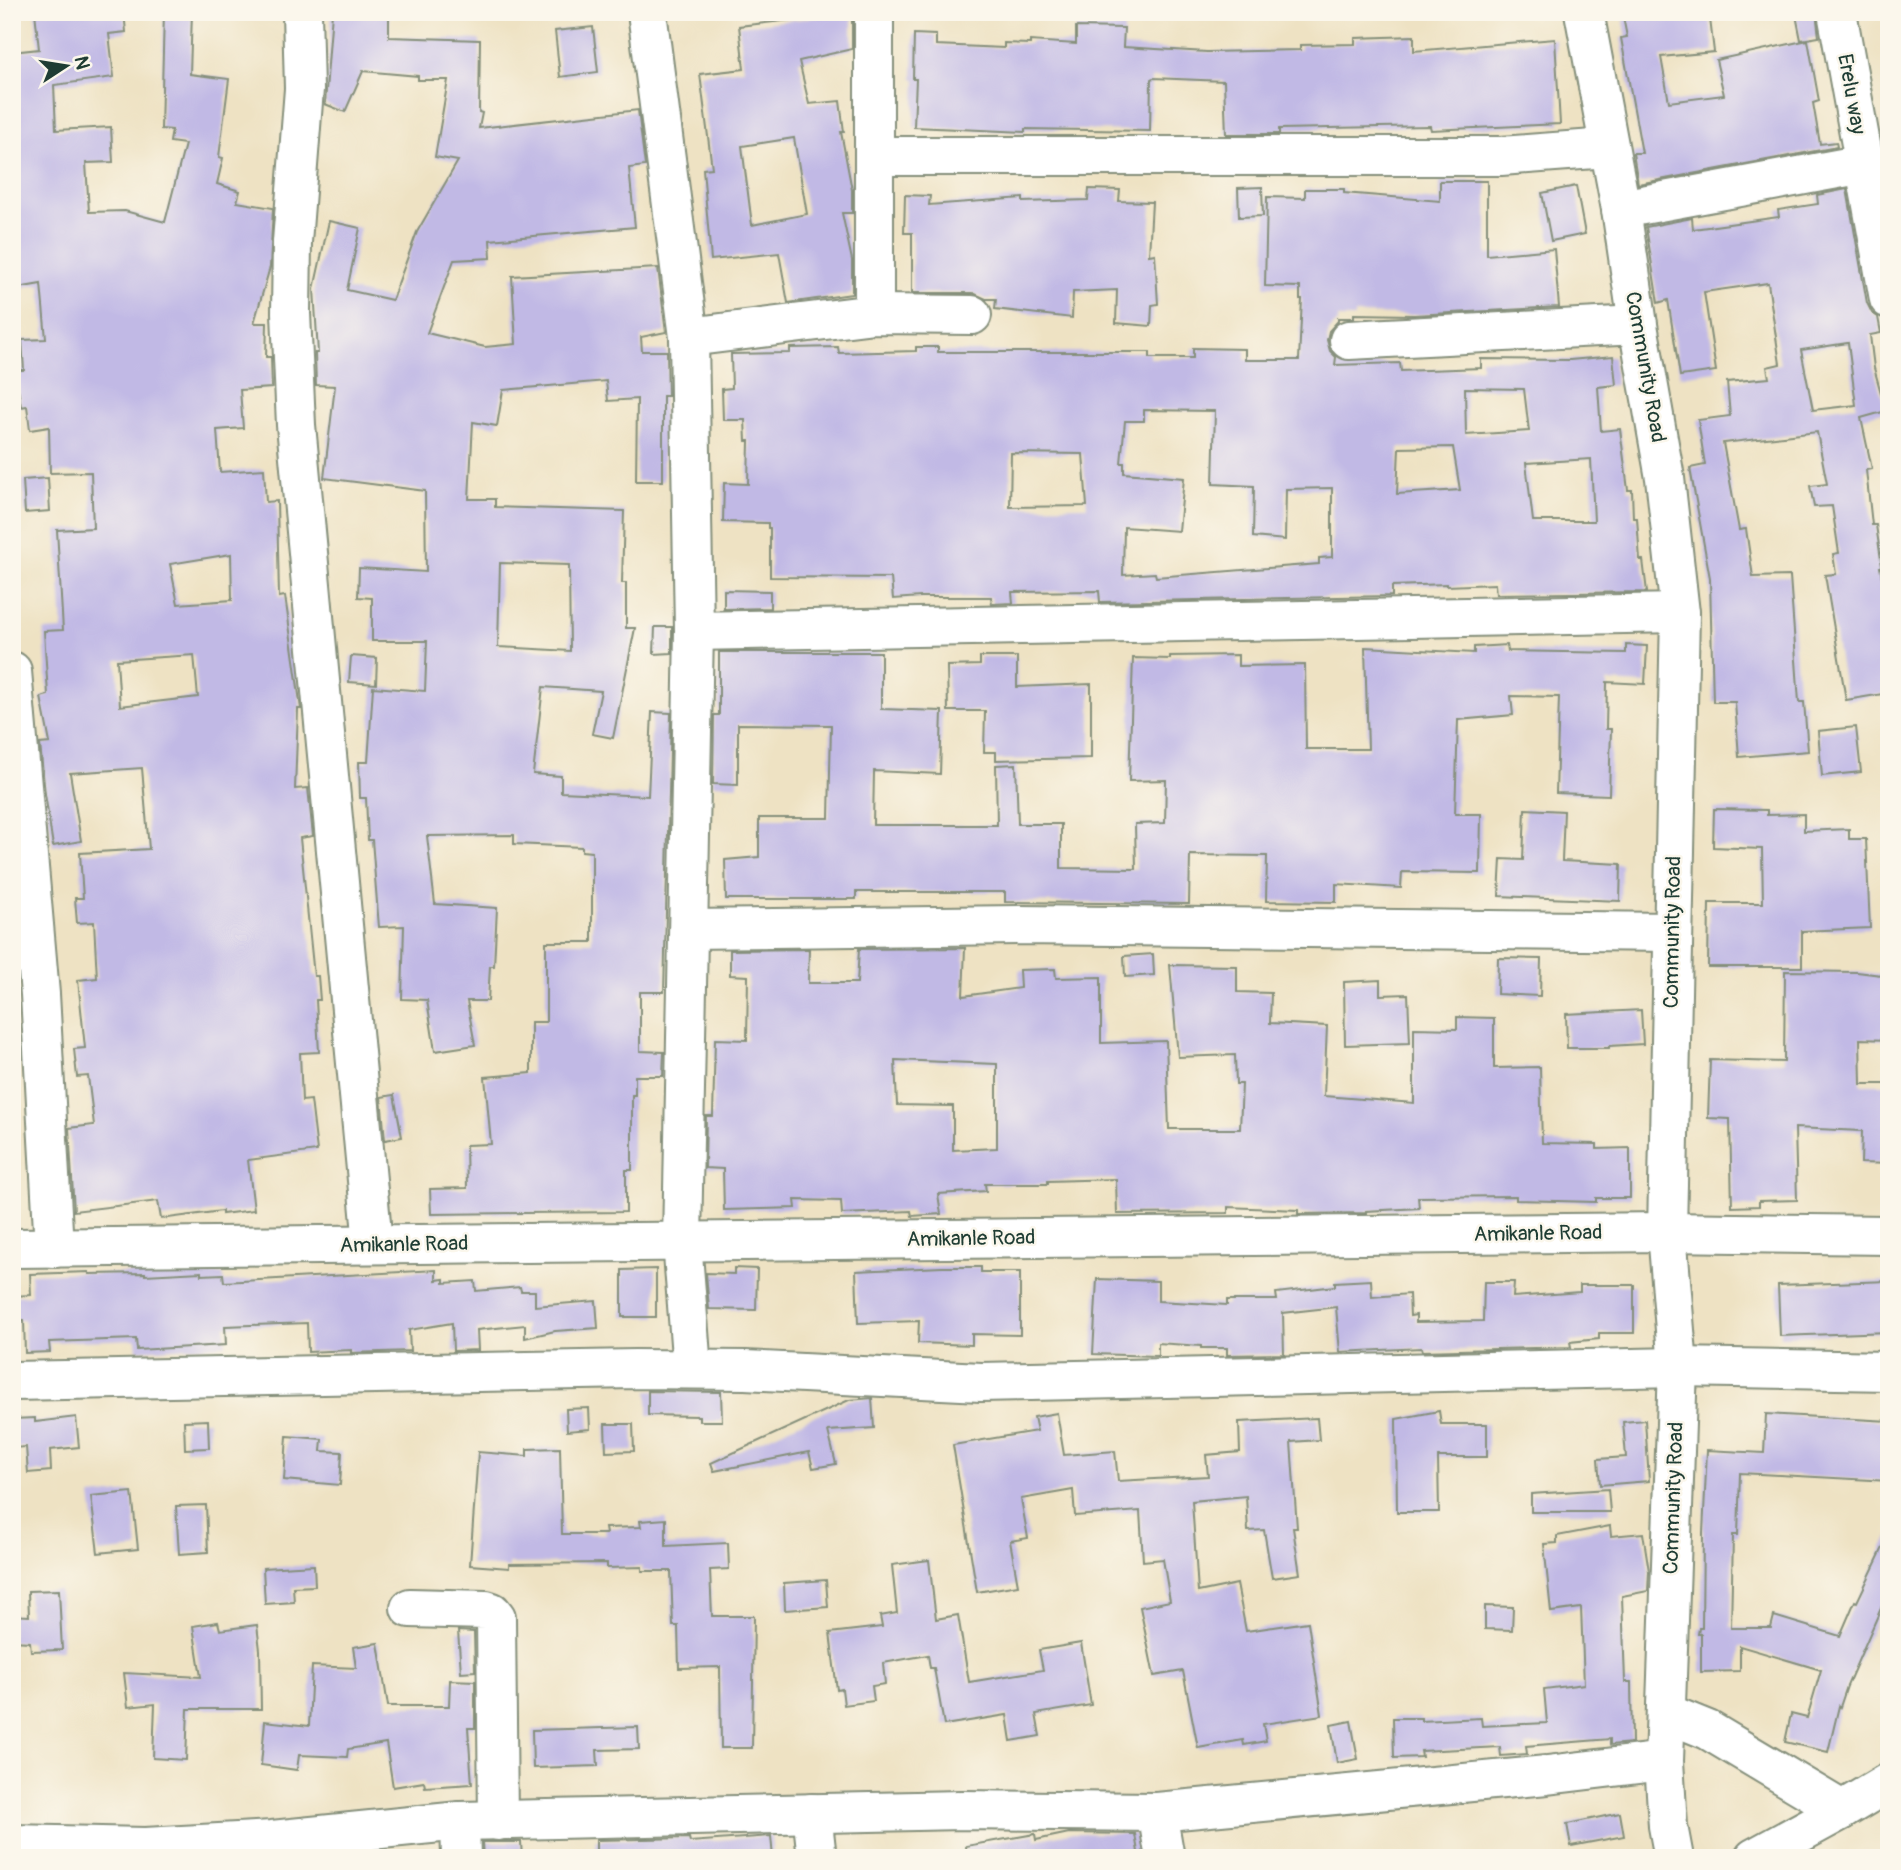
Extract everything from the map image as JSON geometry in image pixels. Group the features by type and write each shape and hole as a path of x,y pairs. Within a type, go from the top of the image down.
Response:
{"street":[{"path":"303,12 304,89 291,289 296,425 373,1244"},
{"path":"647,12 689,337 694,631 682,1241 692,1369"},
{"path":"874,12 874,314"},
{"name":"Community Road","path":"1584,12 1621,209 1665,478 1680,614 1667,1232 1678,1367 1664,1761 1668,1826 1674,1858"},
{"name":"Erelu way","path":"1838,12 1889,299"},
{"path":"875,156 1502,156 1608,148"},
{"path":"1621,209 1864,164"},
{"path":"689,337 874,314 972,315"},
{"path":"1349,340 1638,325"},
{"path":"694,631 1680,614"},
{"path":"12,671 26,994 54,1248"},
{"path":"689,929 1033,925 1672,932"},
{"name":"Amikanle Road","path":"12,1248 1667,1232 1889,1235"},
{"path":"12,1381 692,1369 981,1382 1678,1367 1889,1371"},
{"path":"410,1608 486,1610 496,1617 498,1821"},
{"path":"1666,1713 1708,1730 1842,1810"},
{"path":"12,1844 145,1852 272,1840 461,1840 498,1821 962,1810 1157,1812 1533,1777 1664,1761"},
{"path":"1754,1858 1889,1782"},
{"path":"1157,1812 1165,1858"},
{"path":"812,1813 817,1858"}],"building":[{"path":"35,12 124,12 126,32 109,34 114,77 54,85 56,130 111,127 113,162 86,163 89,212 125,211 165,222 185,144 170,142 172,130 161,129 164,12 192,12 190,74 229,79 219,157 223,158 217,184 240,191 237,202 273,208 270,267 254,323 267,323 266,357 271,357 272,388 240,390 243,428 217,430 220,472 264,469 266,502 277,501 279,597 285,596 301,709 298,709 295,789 308,788 313,836 300,838 314,976 318,976 320,1000 316,1000 319,1052 300,1053 302,1101 311,1100 317,1151 248,1160 254,1210 161,1219 158,1201 74,1211 69,1128 94,1125 88,1076 77,1077 74,1049 85,1048 78,980 97,978 94,922 77,923 75,898 83,898 80,853 149,849 142,768 70,773 81,841 53,846 45,794 40,744 50,743 41,697 48,695 44,631 63,630 57,530 93,528 91,472 50,473 49,427 30,430 27,406 21,407 15,370 24,370 22,340 46,339 41,284 12,289 12,186 17,185 14,127 12,128 12,52 39,49","holes":["231,554 232,600 178,604 170,564","194,655 198,697 120,706 117,660"]},
{"path":"332,12 389,12 389,37 480,40 479,112 482,113 479,128 638,110 645,166 629,168 635,227 490,240 491,258 454,260 427,333 485,347 516,344 512,276 658,268 666,332 641,337 642,351 667,351 668,396 663,396 663,481 636,481 637,399 608,401 606,381 503,390 497,426 473,422 469,499 495,499 495,507 624,511 622,583 626,583 626,628 635,628 613,738 592,734 601,691 543,687 533,774 561,776 561,792 648,796 652,712 671,713 664,992 640,992 640,1051 664,1052 663,1076 635,1076 635,1095 632,1095 632,1170 626,1170 626,1212 431,1214 430,1189 467,1188 466,1145 491,1144 485,1077 531,1073 531,1022 546,1022 546,942 592,942 592,852 582,851 582,847 514,844 514,835 427,836 435,904 497,908 494,966 490,966 488,1001 467,1001 475,1045 435,1051 427,1000 402,999 404,926 379,927 372,840 368,840 366,798 360,798 359,762 368,762 373,687 425,691 427,641 372,641 372,598 358,597 359,568 426,572 425,491 324,478 335,386 316,385 315,353 318,353 314,289 329,221 360,228 347,290 392,300 417,232 458,161 435,157 448,80 418,80 418,76 363,71 345,112 325,104","holes":["500,563 569,565 570,651 498,647"]},
{"path":"818,12 852,12 852,49 799,61 809,104 840,101 844,132 841,132 852,190 852,213 842,213 852,260 852,294 788,303 779,253 711,260 703,169 712,168 700,74 744,69 739,26 819,17","holes":["794,138 807,214 752,225 742,146"]},
{"path":"1622,12 1706,12 1707,19 1710,19 1714,52 1661,57 1669,102 1724,95 1716,60 1808,40 1819,101 1813,103 1820,144 1836,142 1837,147 1638,184 1633,153 1642,153 1621,38 1627,37"},
{"path":"1816,12 1819,37 1801,40 1796,15"},
{"path":"593,27 598,72 560,77 555,31"},
{"path":"1076,27 1124,28 1123,47 1207,52 1300,50 1300,45 1355,44 1355,38 1414,36 1414,51 1555,39 1560,124 1431,130 1430,126 1279,129 1279,134 1226,134 1224,81 1153,78 1150,131 1025,129 1025,132 914,127 914,34 936,35 936,45 1004,48 1004,43 1030,44 1030,41 1076,44"},
{"path":"1440,181 1487,181 1487,255 1554,249 1559,307 1414,315 1354,314 1354,318 1338,318 1329,331 1327,340 1330,351 1336,357 1335,365 1400,363 1401,371 1481,368 1481,359 1570,360 1613,356 1616,385 1598,387 1601,431 1620,429 1628,490 1632,490 1633,518 1637,518 1640,560 1643,560 1647,592 1496,594 1495,584 1447,584 1392,586 1392,596 1100,602 1099,591 1012,592 1013,603 992,604 991,597 893,599 891,578 770,577 768,523 723,522 724,483 748,484 749,441 746,441 745,420 723,420 722,389 732,388 731,354 790,353 790,348 838,347 839,353 916,351 916,347 938,347 938,352 1150,352 1150,358 1193,358 1193,348 1245,349 1245,360 1299,360 1302,299 1300,287 1265,286 1267,197 1305,198 1305,189 1344,189 1344,193 1440,201","holes":["1465,388 1524,389 1529,431 1466,435","1144,410 1215,411 1213,484 1254,486 1253,537 1285,540 1286,489 1332,488 1332,557 1319,558 1319,564 1156,577 1155,573 1123,575 1124,527 1179,531 1184,478 1124,473 1124,463 1121,463 1125,421 1144,421","1453,447 1460,490 1397,494 1399,448","1011,453 1083,454 1087,506 1010,507","1591,459 1594,521 1533,521 1526,463"]},
{"path":"1576,186 1585,234 1551,241 1542,193"},
{"path":"1262,187 1263,216 1239,217 1238,188"},
{"path":"1089,189 1120,190 1119,201 1152,202 1149,255 1155,254 1158,304 1152,305 1151,326 1116,323 1117,290 1073,292 1072,318 995,309 996,299 986,299 973,293 912,293 912,233 904,233 905,195 930,196 929,205 1023,198 1023,202 1088,200"},
{"path":"1847,189 1867,303 1872,313 1878,317 1881,333 1870,335 1874,368 1886,411 1861,418 1872,469 1866,470 1872,525 1876,525 1889,617 1889,693 1846,700 1825,575 1836,574 1833,554 1839,553 1832,506 1814,507 1810,486 1827,484 1817,432 1723,443 1739,530 1746,529 1753,577 1790,576 1799,702 1804,702 1808,751 1739,757 1735,702 1713,702 1710,578 1690,468 1705,465 1698,420 1730,416 1727,382 1769,378 1767,367 1780,364 1768,283 1704,292 1716,371 1680,376 1668,300 1658,303 1646,227 1692,218 1693,229 1779,217 1778,210 1818,204 1817,195","holes":["1848,343 1856,405 1813,410 1801,350"]},
{"path":"48,478 50,511 25,513 23,480"},
{"path":"724,590 770,591 770,608 724,609"},
{"path":"655,627 672,627 672,653 654,654"},
{"path":"1507,645 1508,651 1626,653 1626,645 1647,646 1645,684 1607,682 1606,729 1611,729 1609,795 1556,793 1559,697 1511,696 1513,715 1458,720 1455,814 1481,814 1480,873 1402,872 1401,888 1336,884 1336,902 1266,901 1267,856 1190,855 1189,904 1005,902 1005,892 856,892 856,899 726,899 725,860 759,857 759,818 829,818 831,725 738,724 738,785 713,784 714,715 719,715 719,652 881,652 881,709 942,711 940,774 874,771 873,825 997,825 996,765 1016,764 1018,824 1061,824 1061,868 1136,869 1135,824 1165,823 1166,780 1129,781 1133,658 1238,655 1238,666 1305,665 1306,749 1368,749 1365,647 1474,653 1474,647"},
{"path":"351,656 377,658 376,684 349,682"},
{"path":"980,657 1017,657 1017,687 1091,684 1091,758 996,760 996,752 984,752 985,711 948,711 947,666 980,665"},
{"path":"1856,727 1861,772 1822,776 1818,731"},
{"path":"1525,809 1564,811 1562,861 1621,864 1620,901 1499,896 1501,859 1523,860"},
{"path":"1714,809 1767,810 1767,815 1804,814 1804,831 1849,829 1849,839 1866,839 1870,928 1802,931 1802,967 1708,967 1709,903 1763,903 1762,849 1713,847"},
{"path":"965,948 963,996 1020,988 1019,970 1055,969 1056,978 1101,977 1101,1043 1166,1041 1169,1129 1240,1129 1242,1084 1236,1084 1235,1055 1178,1057 1170,965 1237,966 1237,992 1271,993 1270,1023 1327,1026 1324,1096 1414,1103 1414,1028 1457,1029 1457,1017 1494,1018 1494,1068 1540,1067 1542,1143 1597,1144 1597,1149 1630,1148 1630,1198 1596,1198 1596,1202 1516,1200 1516,1196 1418,1197 1419,1208 1366,1213 1298,1214 1298,1210 1228,1207 1228,1213 1117,1214 1116,1179 1048,1181 1048,1184 985,1184 986,1191 938,1194 941,1214 912,1216 911,1211 842,1214 841,1201 795,1200 796,1208 724,1210 723,1169 705,1168 706,1116 713,1116 715,1039 747,1040 748,976 730,975 730,950 809,949 808,983 857,983 859,949","holes":["895,1060 997,1064 997,1148 953,1150 953,1106 897,1105"]},
{"path":"1153,954 1154,975 1125,977 1124,956"},
{"path":"1498,958 1541,959 1540,996 1497,994"},
{"path":"1785,971 1857,972 1889,976 1889,1040 1860,1039 1861,1084 1889,1084 1889,1164 1861,1163 1862,1131 1795,1128 1797,1200 1759,1201 1759,1206 1732,1207 1730,1119 1708,1118 1710,1060 1784,1062"},
{"path":"1380,980 1380,995 1408,994 1410,1043 1345,1045 1344,982"},
{"path":"1641,1010 1643,1044 1609,1048 1567,1048 1566,1014"},
{"path":"394,1095 402,1137 385,1140 381,1097"},
{"path":"981,1267 981,1272 1020,1272 1020,1335 972,1334 972,1345 918,1343 919,1321 858,1323 856,1271"},
{"path":"734,1268 757,1269 756,1310 709,1309 706,1273 734,1274"},
{"path":"656,1269 656,1317 622,1317 622,1270"},
{"path":"436,1270 436,1280 444,1279 444,1283 475,1281 476,1291 520,1287 521,1291 535,1291 535,1306 596,1301 598,1328 555,1331 525,1338 525,1325 477,1330 478,1350 453,1351 452,1323 409,1330 410,1351 351,1353 351,1350 308,1352 307,1323 225,1326 226,1345 137,1350 136,1339 49,1342 50,1352 25,1353 24,1320 12,1320 12,1296 31,1295 30,1274 89,1272 145,1275 201,1272 201,1275 223,1274 224,1282"},
{"path":"1097,1279 1158,1281 1158,1301 1227,1305 1227,1300 1277,1300 1276,1293 1335,1286 1335,1282 1371,1280 1372,1297 1409,1294 1410,1316 1416,1315 1416,1322 1483,1321 1484,1282 1514,1282 1513,1297 1580,1292 1580,1285 1634,1285 1634,1333 1599,1333 1599,1339 1570,1342 1571,1347 1422,1351 1421,1348 1340,1352 1336,1307 1283,1313 1284,1354 1227,1355 1227,1348 1158,1343 1158,1356 1093,1354"},
{"path":"1889,1281 1889,1332 1780,1336 1778,1285"},
{"path":"648,1391 721,1392 722,1421 699,1421 699,1416 648,1415"},
{"path":"872,1398 874,1428 828,1431 836,1464 813,1468 809,1452 714,1471 711,1463 849,1400"},
{"path":"589,1408 590,1429 567,1431 566,1409"},
{"path":"1439,1411 1441,1424 1487,1424 1487,1457 1438,1457 1439,1512 1397,1512 1396,1419"},
{"path":"1057,1413 1064,1455 1115,1451 1118,1481 1208,1476 1206,1455 1240,1452 1239,1422 1317,1418 1319,1440 1291,1442 1297,1528 1293,1528 1300,1574 1272,1578 1264,1530 1248,1531 1246,1496 1192,1501 1198,1592 1237,1584 1246,1631 1308,1622 1322,1715 1263,1724 1266,1741 1244,1745 1243,1740 1198,1748 1183,1671 1154,1676 1140,1607 1170,1601 1163,1559 1143,1561 1140,1511 1075,1516 1073,1490 1021,1499 1028,1538 1010,1541 1018,1585 977,1592 953,1445 1037,1431 1034,1417"},
{"path":"1766,1414 1889,1421 1889,1481 1740,1473 1738,1535 1733,1535 1731,1628 1771,1628 1774,1616 1840,1636 1889,1535 1889,1590 1839,1706 1828,1752 1785,1742 1791,1714 1807,1718 1821,1670 1740,1646 1740,1671 1701,1672 1701,1634 1698,1634 1699,1628 1702,1628 1707,1450 1764,1453"},
{"path":"76,1417 79,1447 50,1450 51,1471 28,1473 26,1447 12,1448 12,1419 35,1418 35,1422"},
{"path":"208,1420 209,1448 185,1449 184,1421"},
{"path":"1645,1420 1649,1481 1600,1485 1598,1459 1626,1457 1623,1422"},
{"path":"605,1424 633,1424 634,1451 606,1452"},
{"path":"287,1436 322,1439 321,1451 342,1452 340,1485 284,1480"},
{"path":"560,1448 562,1534 606,1534 605,1528 641,1527 640,1521 666,1519 666,1546 728,1543 729,1569 710,1570 712,1616 754,1616 752,1748 721,1748 720,1667 679,1668 678,1626 673,1626 671,1571 642,1571 642,1567 607,1568 607,1563 509,1564 509,1568 470,1565 478,1452 527,1456 527,1449"},
{"path":"1608,1489 1610,1512 1531,1512 1531,1494"},
{"path":"132,1492 138,1549 98,1553 91,1496"},
{"path":"206,1505 208,1552 179,1554 176,1506"},
{"path":"1610,1526 1611,1536 1643,1533 1649,1571 1648,1591 1622,1596 1625,1682 1631,1682 1632,1743 1610,1745 1610,1739 1526,1746 1527,1754 1501,1756 1500,1747 1421,1751 1422,1757 1394,1758 1393,1718 1421,1718 1421,1721 1481,1718 1482,1726 1547,1723 1544,1689 1584,1684 1581,1608 1551,1612 1544,1544 1557,1543 1557,1536"},
{"path":"929,1560 936,1619 958,1615 969,1682 1043,1670 1039,1650 1081,1643 1091,1705 1036,1714 1040,1736 1011,1741 1007,1715 944,1725 934,1668 930,1668 928,1655 883,1663 885,1684 872,1686 874,1701 844,1705 842,1689 837,1690 830,1633 882,1627 880,1616 897,1613 892,1565"},
{"path":"314,1565 315,1586 293,1587 294,1602 265,1604 263,1568"},
{"path":"826,1580 828,1607 785,1610 784,1583"},
{"path":"59,1590 62,1650 31,1651 30,1642 12,1641 12,1615 29,1616 28,1591"},
{"path":"1485,1606 1513,1607 1512,1630 1485,1629"},
{"path":"218,1622 220,1630 257,1625 261,1709 188,1709 186,1760 153,1758 155,1704 128,1707 124,1673 201,1677 193,1626"},
{"path":"458,1631 474,1632 475,1671 461,1672"},
{"path":"378,1643 388,1706 449,1706 450,1680 475,1681 475,1728 468,1728 472,1784 425,1787 424,1782 393,1787 386,1743 348,1749 347,1757 299,1755 297,1770 261,1765 265,1721 309,1726 312,1666 356,1668 353,1647"},
{"path":"1351,1721 1358,1759 1337,1763 1331,1725"},
{"path":"638,1727 639,1749 597,1750 598,1766 533,1768 532,1730"},
{"path":"1620,1813 1624,1836 1571,1846 1567,1824"},
{"path":"1069,1833 1135,1834 1139,1858 967,1858 966,1846 1035,1834 1036,1840"},
{"path":"771,1836 773,1858 616,1858 616,1851 596,1851 596,1840 689,1838 690,1842"},
{"path":"482,1842 521,1842 522,1858 483,1858"}]}
